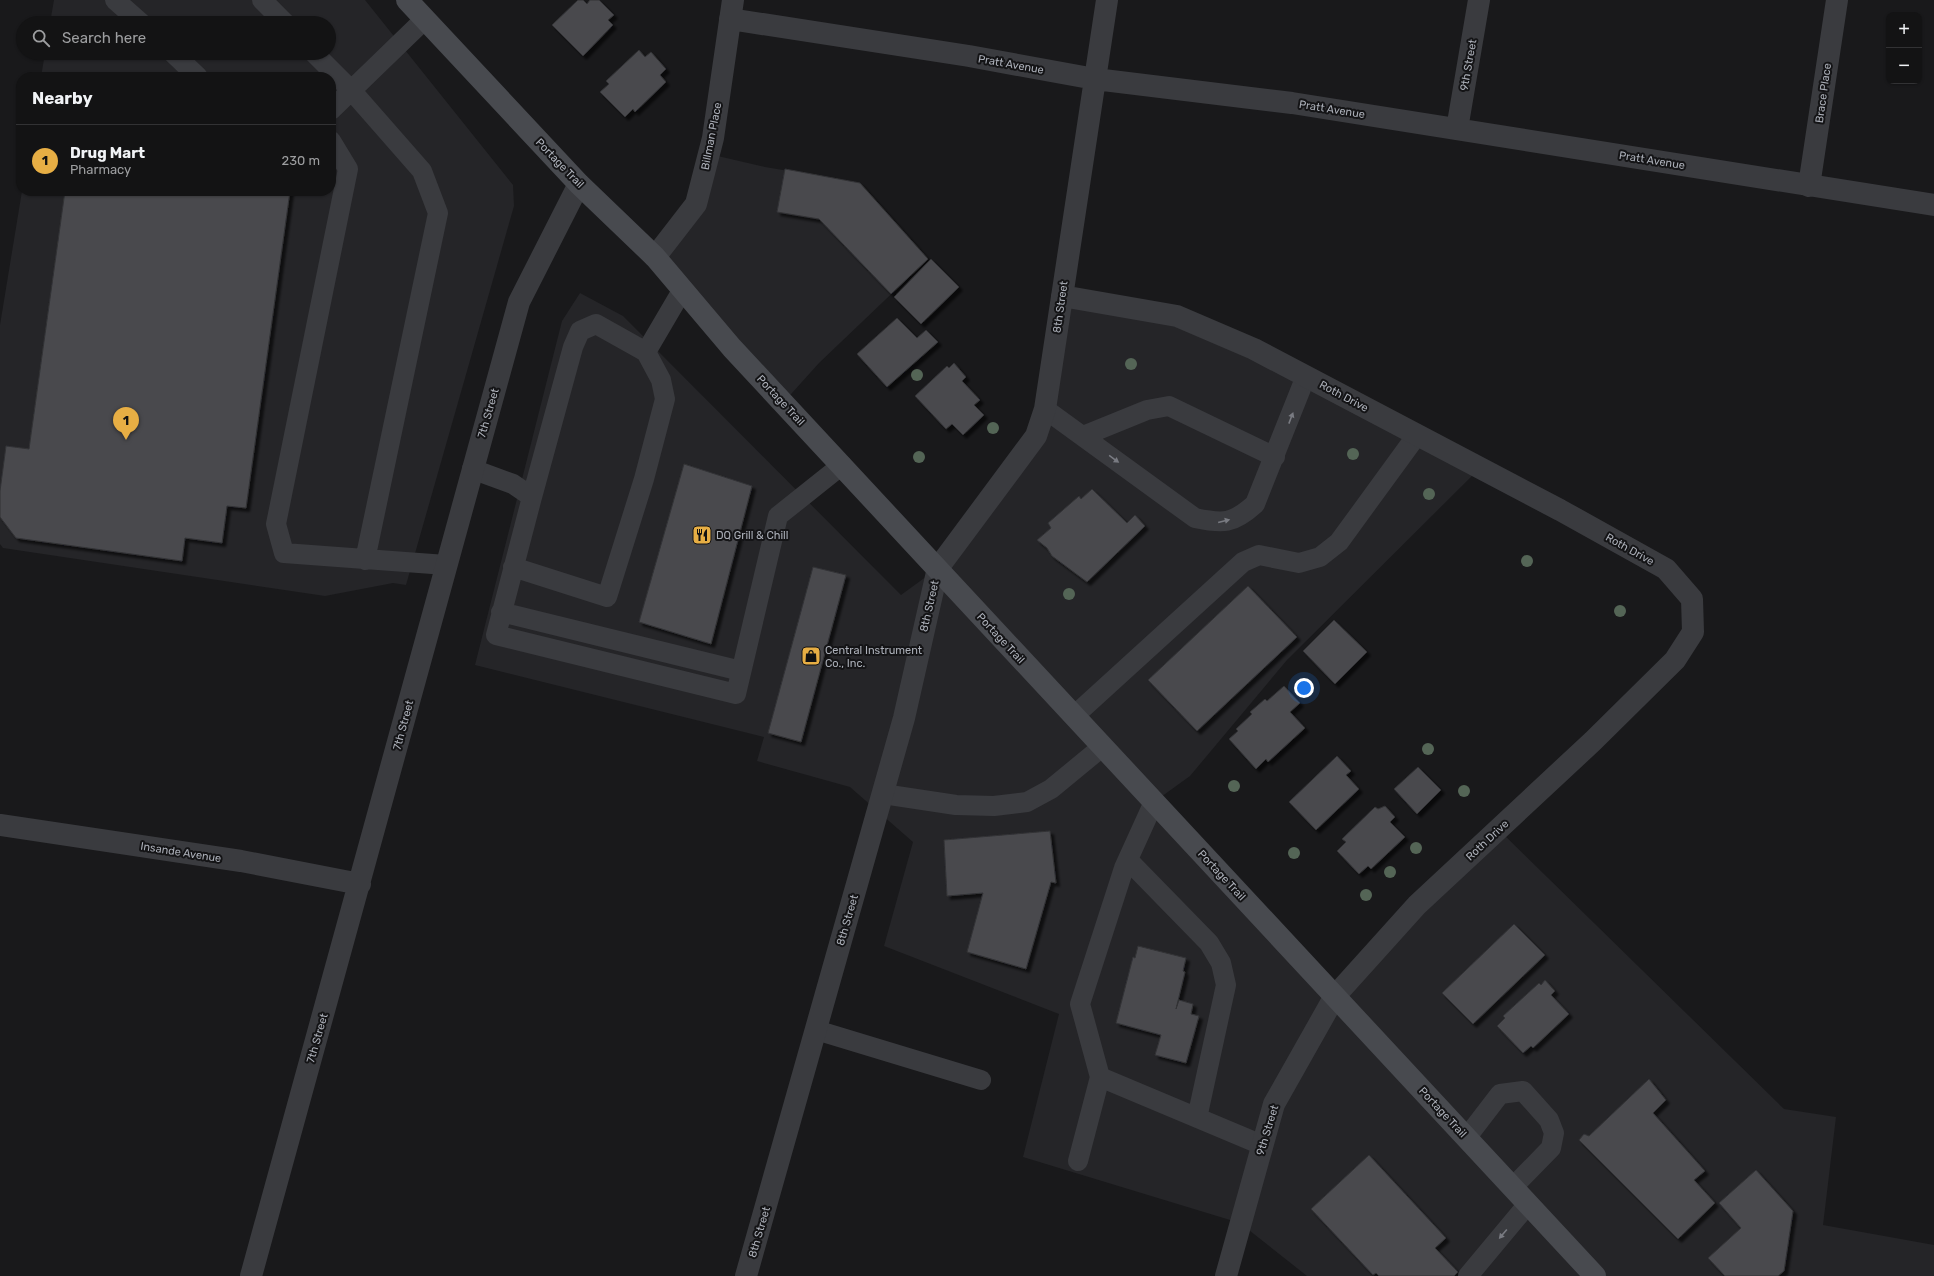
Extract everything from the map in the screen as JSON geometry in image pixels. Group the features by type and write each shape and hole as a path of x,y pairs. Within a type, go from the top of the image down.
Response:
{"main road":[{"name":"Portage Trail","path":"407,0 579,184 655,257 732,348 1595,1276"}],"street":[{"name":"8th Street","path":"746,1276 904,718 938,568 1036,436 1046,409 1094,79 1107,0"},
{"name":"9th Street","path":"1457,129 1479,0"},
{"name":"Brace Place","path":"1809,186 1837,0"},
{"name":"Pratt Avenue","path":"731,10 1094,79 1292,103 1934,205"},
{"name":"Billman Place","path":"655,257 696,204 713,138 731,10"},
{"name":"7th Street","path":"251,1276 519,302 579,184"},
{"name":"Roth Drive","path":"1062,296 1177,316 1254,349 1666,569 1692,599 1693,632 1675,660 1593,740 1417,905 1335,996"},
{"name":"Insande Avenue","path":"0,825 241,861 360,884"},
{"name":"9th Street","path":"1226,1276 1274,1104 1335,996"}],"lane":[{"path":"115,0 133,16"},
{"path":"262,0 278,16"},
{"path":"336,105 425,19"},
{"path":"180,60 193,72"},
{"path":"321,60 333,72"},
{"path":"336,75 422,171 438,213 365,560"},
{"path":"336,149 348,169 276,524 284,553 446,565"},
{"path":"646,352 683,289"},
{"path":"513,567 607,597 644,479 666,399 662,380 646,352 596,324 580,331 573,348 513,567 496,635 736,694 778,516 842,465"},
{"path":"1046,409 1195,518 1219,523 1241,516 1255,504 1306,376"},
{"path":"1083,436 1147,410 1169,406 1275,457"},
{"path":"1074,716 1242,562 1259,555 1299,563 1320,557 1339,542 1417,435"},
{"path":"472,469 513,484 532,497"},
{"path":"883,794 956,805 994,806 1027,802 1051,789 1102,747"},
{"path":"1078,1162 1100,1077 1080,1004 1128,860 1154,802"},
{"path":"1128,860 1209,943 1221,963 1226,984 1197,1118"},
{"path":"816,1030 981,1080"},
{"path":"1100,1077 1262,1145"},
{"path":"1467,1137 1500,1094 1522,1091 1549,1120 1554,1133 1550,1148 1513,1187"},
{"path":"1468,1276 1528,1204"}],"shaded area":[{"path":"54,0 365,0 513,185 514,206 406,585 393,583 325,596 3,548 0,544 0,325 21,196 336,196 336,72 42,72 44,60 336,60 336,16 51,16"},
{"path":"709,154 765,167 860,183 928,259 819,363 783,403 655,257 696,204"},
{"path":"580,293 623,316 901,595 938,568 1036,436 1062,296 1177,316 1480,468 1287,660 1190,776 1154,802 1335,996 1498,829 1784,1109 1836,1117 1823,1225 1934,1245 1934,1276 1307,1276 1240,1223 1023,1157 1059,1014 884,946 913,842 850,787 757,761 764,737 475,665 562,321"}],"building":[{"path":"578,0 583,0 587,4 590,0 599,0 614,15 608,20 613,25 583,56 552,25"},
{"path":"639,50 645,57 651,52 666,69 660,75 666,82 635,112 633,109 625,117 600,92 609,84 606,81"},
{"path":"785,169 860,183 928,259 891,294 819,219 777,212"},
{"path":"64,196 289,196 246,508 227,506 222,543 185,538 182,561 16,538 0,517 0,491 6,446 29,449"},
{"path":"931,259 959,287 921,324 894,297"},
{"path":"897,318 917,338 926,330 938,342 887,387 857,354"},
{"path":"954,363 966,377 962,381 980,400 974,405 984,415 963,435 952,424 946,429 915,396 947,366 949,368"},
{"name":"DQ Grill & Chill","path":"684,464 752,486 711,644 639,622"},
{"path":"1092,489 1127,523 1135,515 1145,526 1087,582 1052,556 1047,548 1037,540 1051,528 1048,523 1079,496 1081,499"},
{"path":"813,567 846,575 801,742 768,733"},
{"path":"1248,586 1297,637 1197,731 1148,680"},
{"path":"1334,620 1367,652 1335,684 1303,651"},
{"path":"1284,686 1300,703 1290,712 1305,728 1268,762 1266,759 1256,769 1229,739 1238,731 1236,729 1252,714 1250,712 1265,699 1267,701"},
{"path":"1337,756 1351,771 1346,775 1359,789 1316,830 1289,802"},
{"path":"1418,767 1441,790 1417,814 1394,789"},
{"path":"1385,806 1395,817 1390,822 1405,837 1371,869 1368,866 1359,874 1337,851 1346,842 1342,839 1375,807 1378,809"},
{"path":"1050,831 1056,883 1051,882 1026,969 967,952 983,893 947,896 944,840"},
{"path":"1514,924 1545,955 1473,1024 1442,993"},
{"path":"1138,946 1186,958 1183,971 1185,972 1176,1009 1179,1000 1193,1004 1191,1014 1199,1016 1186,1063 1155,1055 1161,1035 1116,1023 1133,957 1135,958"},
{"path":"1545,980 1555,991 1551,995 1569,1014 1533,1048 1531,1046 1523,1053 1497,1026 1505,1018 1503,1016 1539,983 1541,985"},
{"path":"1649,1079 1666,1100 1653,1113 1705,1171 1694,1180 1715,1203 1678,1239 1579,1140 1584,1134 1589,1136"},
{"path":"1369,1155 1446,1238 1435,1248 1458,1272 1454,1276 1379,1276 1376,1273 1373,1275 1311,1209"},
{"path":"1756,1170 1793,1211 1784,1271 1778,1276 1725,1276 1708,1258 1741,1228 1719,1203"}],"place":[{"name":"Drug Mart","path":"126,440"},
{"name":"DQ Grill & Chill","path":"702,535"},
{"name":"Central Instrument Co., Inc.","path":"811,656"}]}
